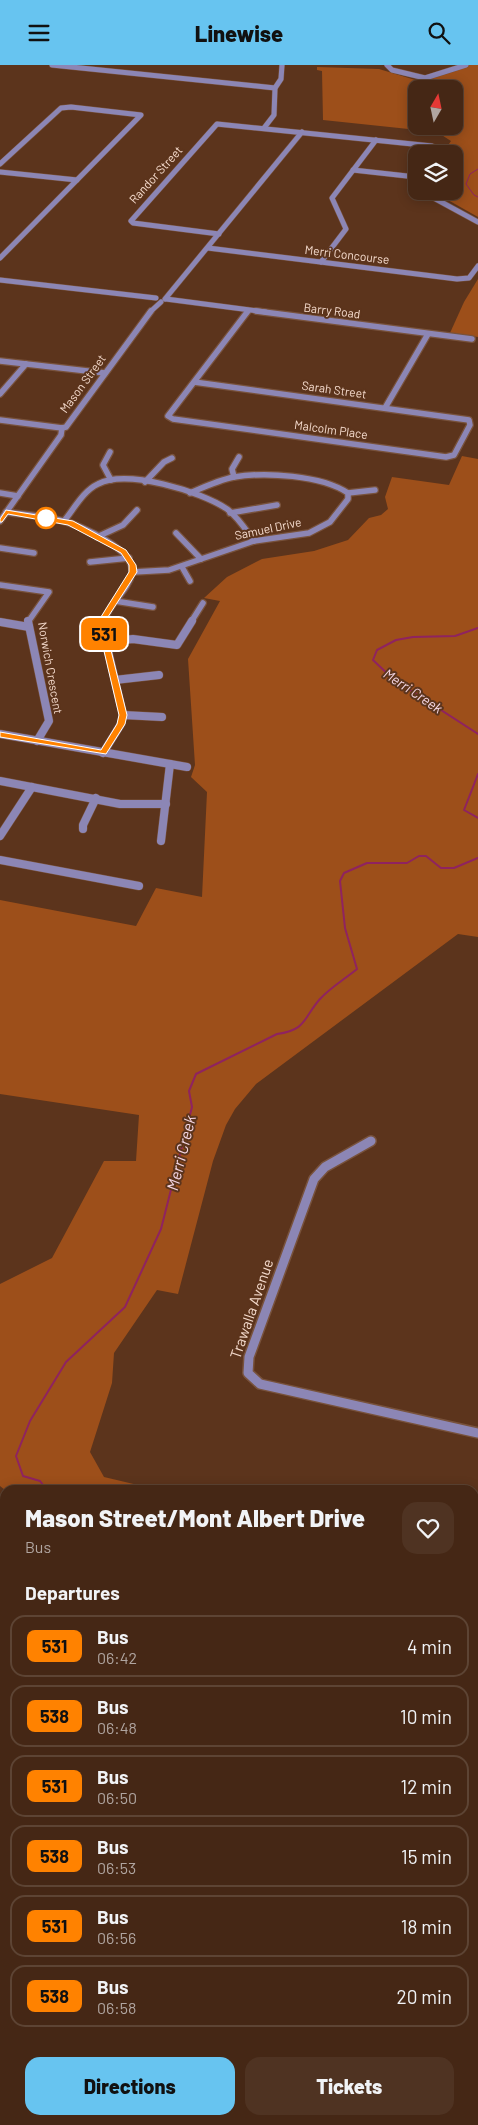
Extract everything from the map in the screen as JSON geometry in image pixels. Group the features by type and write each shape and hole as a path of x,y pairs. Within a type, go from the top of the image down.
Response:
{"street":[{"path":"52,65 275,88"},
{"path":"108,71 114,65"},
{"path":"264,127 274,115 275,88 281,79 282,65"},
{"path":"388,65 392,70 425,78 466,65"},
{"path":"0,165 61,107 140,115 0,258"},
{"name":"Randor Street","path":"219,234 133,223 131,221 215,125 264,127"},
{"path":"264,127 424,145"},
{"name":"Mason Street","path":"0,521 62,435 62,428 66,427 152,309 173,289 208,248 302,132"},
{"path":"321,262 346,229 332,198 376,139"},
{"path":"353,170 408,176"},
{"path":"0,172 77,180"},
{"path":"438,200 478,222"},
{"name":"Merri Concourse","path":"208,248 457,279 469,278 478,266"},
{"name":"Barry Road","path":"0,280 472,339"},
{"path":"194,382 248,311"},
{"path":"385,408 428,334"},
{"path":"0,361 104,375"},
{"path":"0,394 26,364"},
{"name":"Sarah Street","path":"194,382 470,421"},
{"name":"Malcolm Place","path":"194,382 168,416 173,419 446,457 454,455 470,421"},
{"path":"0,420 62,428"},
{"path":"110,452 103,465 111,480"},
{"path":"234,477 231,473 232,467 239,457"},
{"path":"145,482 164,462 172,458"},
{"path":"190,493 234,477 270,475 331,484 348,493 376,490"},
{"path":"64,521 96,485 111,480 145,482 174,487 218,505 239,521 254,541"},
{"path":"0,493 18,496"},
{"name":"Samuel Drive","path":"133,572 169,570 182,567 254,541 294,536 322,528 330,523 346,503 348,493"},
{"path":"207,509 218,505"},
{"path":"230,513 277,505"},
{"path":"97,537 123,525 137,511"},
{"path":"6,512 64,521 124,551 133,565 133,572 103,620 106,642 123,715 121,724 103,753"},
{"path":"176,533 201,559"},
{"path":"0,548 34,553"},
{"path":"90,562 129,558"},
{"path":"182,567 190,581"},
{"name":"Norwich Crescent","path":"0,585 48,592 28,621 49,721 37,741"},
{"path":"115,601 153,607"},
{"path":"106,642 133,639 176,645 203,603"},
{"path":"0,622 29,627"},
{"path":"115,680 159,675"},
{"path":"123,715 162,717"},
{"path":"0,734 187,767"},
{"path":"161,841 170,764"},
{"path":"0,781 127,804 166,804"},
{"path":"0,836 32,787"},
{"path":"83,829 83,825 96,799"},
{"path":"0,860 139,886"},
{"name":"Trawalla Avenue","path":"371,1141 324,1168 314,1179 249,1357 248,1373 252,1379 260,1384 478,1433"}],"shaded area":[{"path":"465,65 478,65 478,217 448,200 463,200 463,145 448,145 451,141 442,135 463,135 463,80 427,80"},
{"path":"317,67 379,69 415,80 408,80 408,129 323,120 322,71 317,70"},
{"path":"478,279 478,337 450,333 464,302"},
{"path":"462,456 478,459 478,937 458,934 256,1084 235,1109 226,1125 213,1161 178,1294 157,1290 114,1353 112,1383 90,1452 104,1477 138,1485 0,1485 0,1284 52,1258 104,1161 136,1161 139,1115 0,1094 0,900 136,926 156,888 202,897 207,792 191,777 195,765 188,659 220,601 204,598 227,577 262,559 314,551 348,540 369,518 381,515 388,509 385,497 392,477 449,485"}],"waterway":[{"name":"Merri Creek","path":"478,169 470,174 466,184 474,195 478,197"},
{"name":"Merri Creek","path":"478,628 455,636 413,637 396,640 377,650 373,660 393,679 478,734"},
{"name":"Merri Creek","path":"478,774 464,810 478,818"},
{"name":"Merri Creek","path":"43,1485 40,1481 23,1476 16,1456 30,1421 66,1362 125,1307 161,1229 192,1107 189,1091 196,1074 277,1034 294,1030 303,1022 324,995 357,969 345,928 340,881 344,873 367,863 407,863 419,856 426,856 441,868 454,868 478,858"}],"bus line":[{"name":"531","path":"0,521 6,512 64,521 78,526 124,551 133,565 133,572 103,620 102,627 123,719 103,753 0,734"}]}
